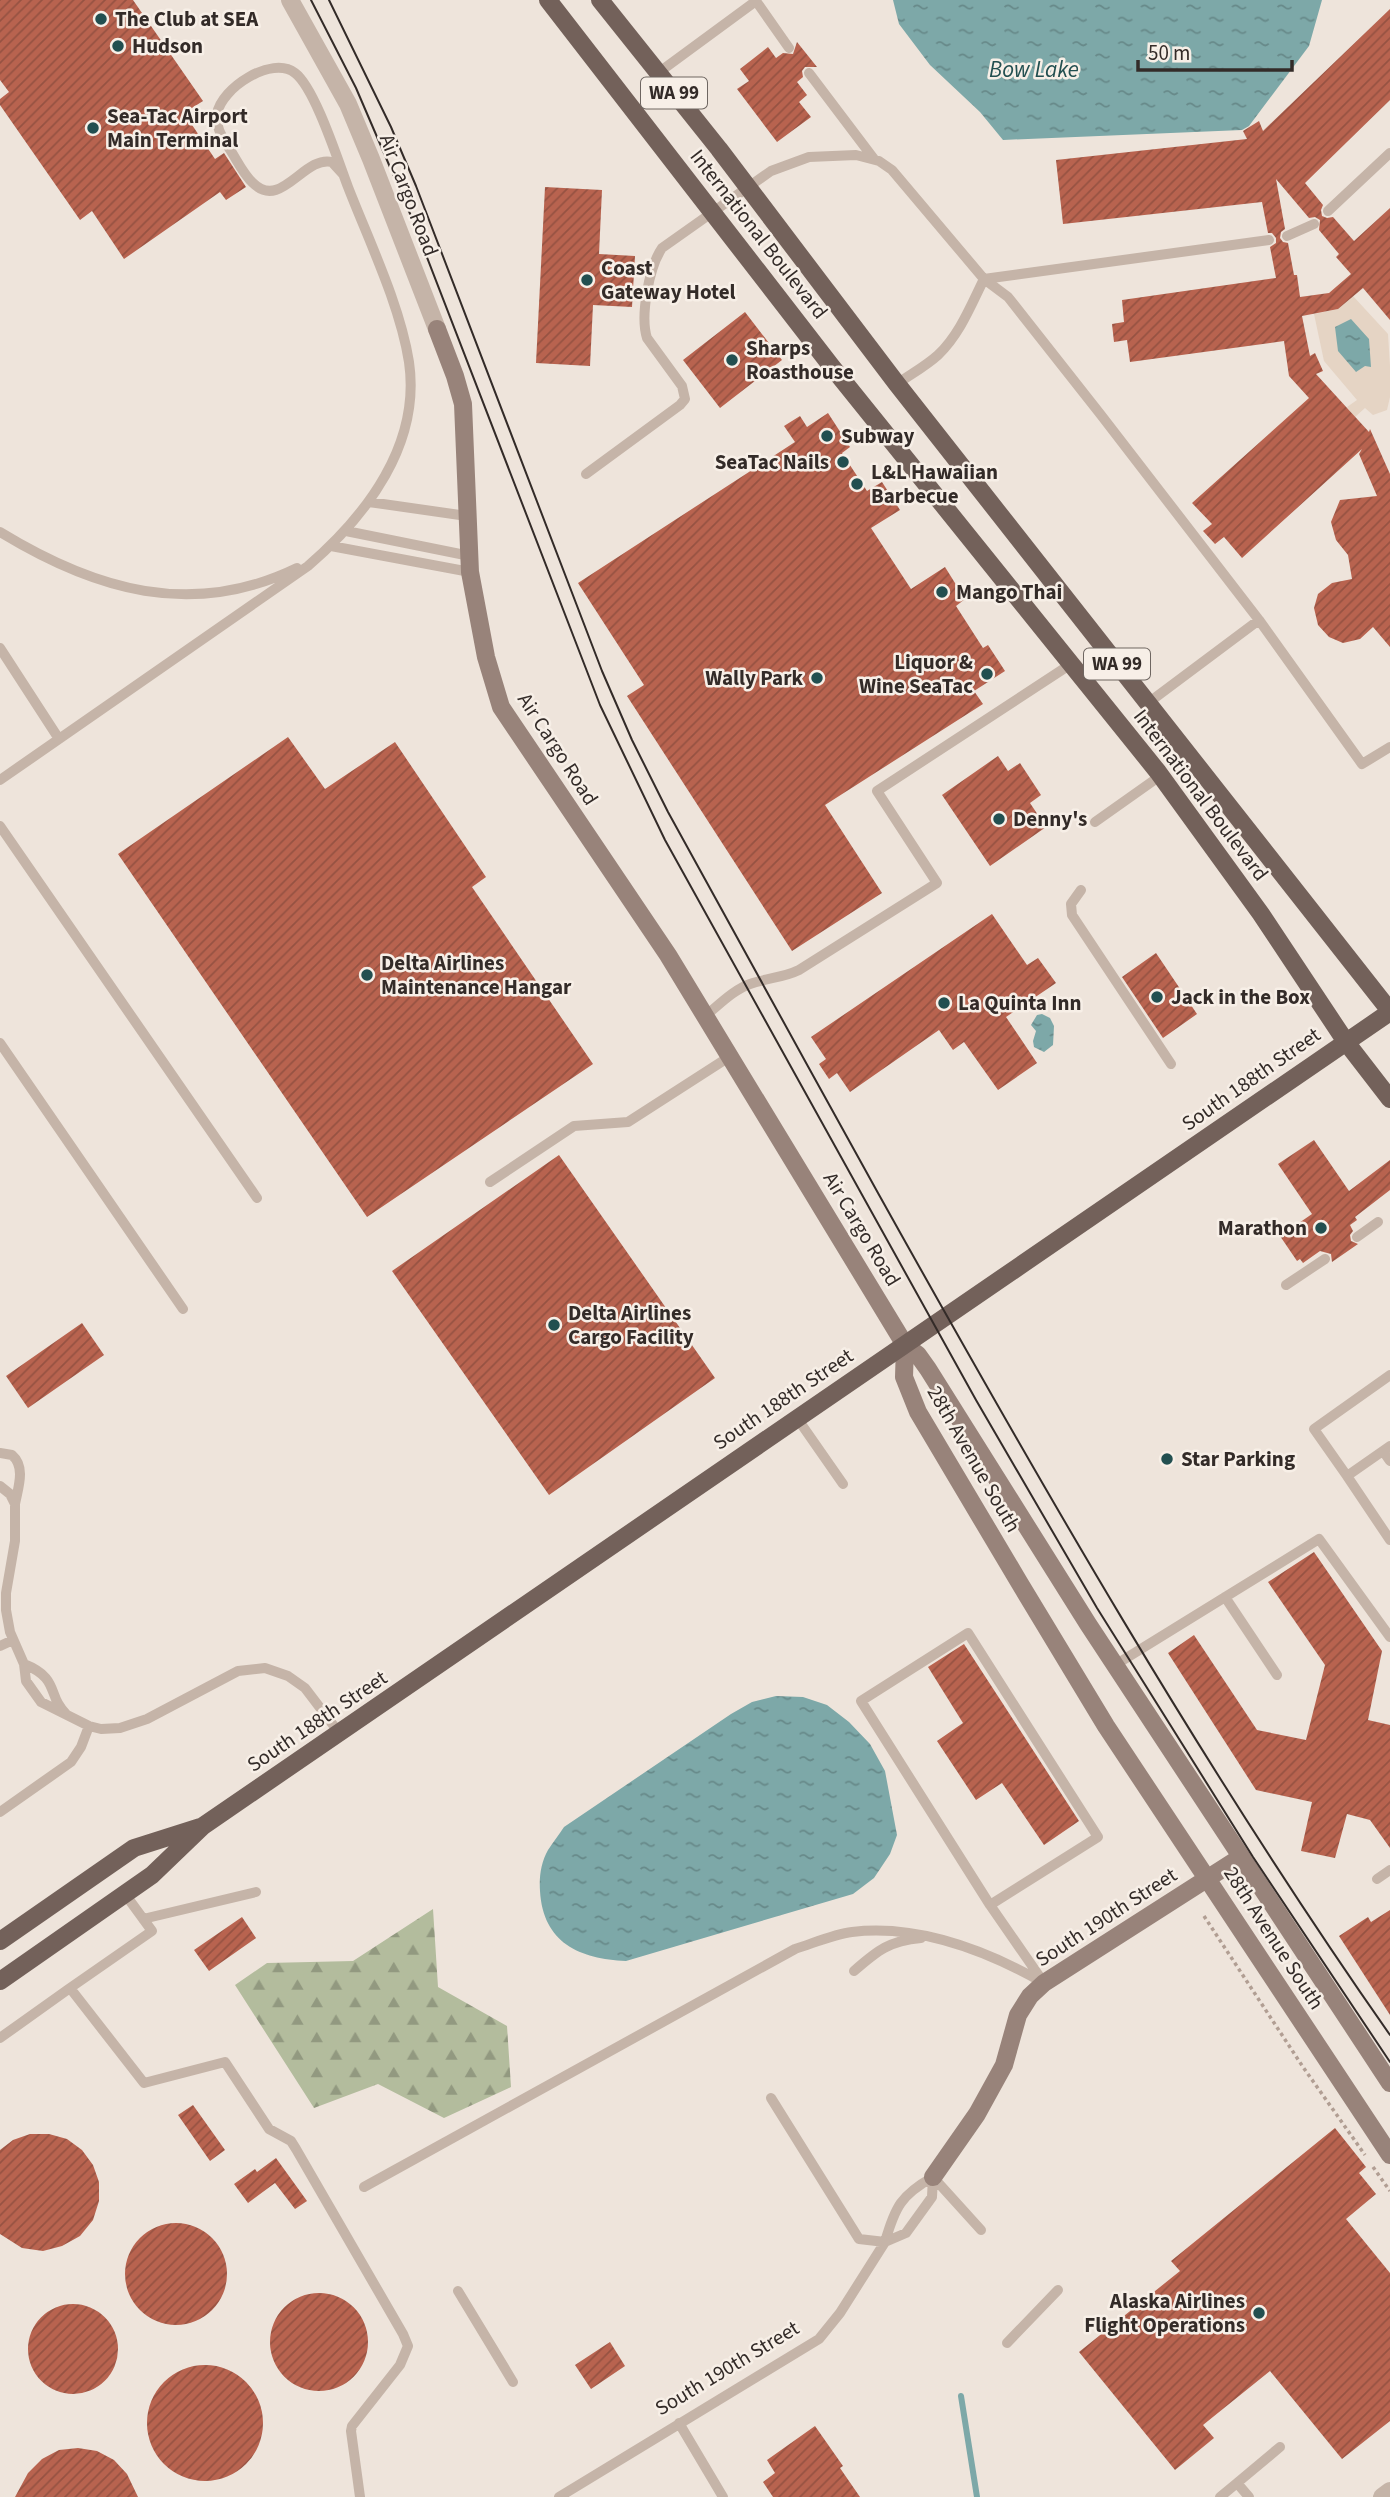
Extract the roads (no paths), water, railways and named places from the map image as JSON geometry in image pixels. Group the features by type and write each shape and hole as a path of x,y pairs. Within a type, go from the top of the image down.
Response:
{"main road":[{"name":"International Boulevard","path":"548,0 841,378 1160,776 1261,914 1346,1042 1390,1099"},
{"name":"International Boulevard","path":"600,0 897,384 1390,1012"},
{"name":"Air Cargo Road","path":"436,329 463,404 470,564 486,657 501,707 649,925 905,1345"},
{"name":"South 188th Street","path":"0,1981 152,1875 203,1826 1390,1012"},
{"name":"28th Avenue South","path":"905,1345 918,1355 928,1369 1115,1665 1390,2083"},
{"name":"28th Avenue South","path":"905,1345 904,1377 918,1412 1082,1686 1390,2155"},
{"name":"South 188th Street","path":"0,1941 134,1848 203,1826"},
{"name":"South 190th Street","path":"933,2177 977,2114 1004,2065 1018,2015 1030,1996 1044,1983 1241,1857"}],"street":[{"name":"Air Cargo Road","path":"290,0 348,104 372,159 436,329"},
{"path":"1382,2497 1390,2491"}],"lane":[{"path":"658,73 756,1 789,48"},
{"path":"0,780 328,549 369,502 388,472 405,428 410,405 409,363 394,308 344,174 310,92 295,73 276,66 242,82 220,104 217,114 222,137 248,177 261,190 284,187 322,161 332,162 344,174"},
{"path":"809,73 874,159 892,170 908,186 984,279 1008,297 1021,312 1259,620 1362,764 1390,747"},
{"path":"1328,211 1390,153"},
{"path":"586,474 685,399 681,386 647,338 644,329 650,274 655,258 662,248 771,171 809,157 842,154 874,159"},
{"path":"1287,236 1314,224"},
{"path":"984,279 1269,240"},
{"path":"897,384 936,357 958,330 984,279"},
{"path":"369,502 467,516"},
{"path":"346,531 470,564"},
{"path":"0,532 43,556 97,579 127,588 168,594 230,592 283,575 328,549 470,564"},
{"path":"1148,703 1259,620"},
{"path":"0,648 59,739"},
{"path":"705,1016 742,988 788,976 799,970 937,883 877,791 1071,664"},
{"path":"1094,822 1160,776"},
{"path":"0,826 257,1198"},
{"path":"1081,890 1071,904 1072,915 1171,1064"},
{"path":"0,1043 183,1309"},
{"path":"490,1182 574,1126 628,1122 729,1057"},
{"path":"1357,1237 1378,1222"},
{"path":"1286,1285 1325,1259"},
{"path":"1390,1375 1314,1429 1390,1539"},
{"path":"797,1418 843,1484"},
{"path":"1347,1476 1386,1448 1390,1461"},
{"path":"0,1453 12,1455 19,1462 20,1472 15,1504 15,1541 6,1593 8,1622 24,1664 26,1681 45,1705 89,1726 111,1729 133,1725 230,1674 251,1668 265,1668 288,1676 305,1688 340,1734"},
{"path":"0,1486 10,1494 15,1504"},
{"path":"1115,1665 1319,1539 1390,1637"},
{"path":"1225,1597 1278,1675"},
{"path":"990,1905 1098,1837 968,1633 861,1701 990,1905 1044,1983"},
{"path":"0,1646 13,1640"},
{"path":"24,1664 43,1674 53,1688 60,1707 70,1718"},
{"path":"0,1812 71,1762 81,1747 89,1726"},
{"path":"1377,1879 1390,1870"},
{"path":"143,1919 256,1892"},
{"path":"0,2038 152,1931 125,1894"},
{"path":"364,2188 796,1949 850,1932 896,1930 953,1943 1005,1961 1044,1983"},
{"path":"854,1971 882,1947 900,1940 928,1937"},
{"path":"70,1988 144,2082 225,2062 269,2129 291,2141 403,2334 408,2346 400,2365 351,2431 359,2496"},
{"path":"771,2098 859,2239 885,2242 906,2233 932,2197 933,2177"},
{"path":"933,2177 981,2230"},
{"path":"885,2242 894,2212 913,2188 933,2177"},
{"name":"South 190th Street","path":"559,2497 819,2339 840,2313 885,2242"},
{"path":"1007,2343 1058,2290"},
{"path":"458,2291 513,2382"},
{"path":"679,2423 723,2497"},
{"path":"1220,2497 1280,2447"},
{"path":"1237,2483 1249,2497"}],"water":[{"name":"Bow Lake","path":"893,0 1322,0 1309,46 1249,126 1242,130 1003,140 980,112 930,65 899,24"},
{"path":"1351,319 1369,339 1371,367 1365,366 1356,372 1338,351 1335,327"},
{"path":"1037,1015 1050,1018 1054,1026 1053,1045 1044,1052 1034,1047 1036,1031 1031,1025"},
{"path":"776,1696 803,1697 827,1705 849,1722 870,1744 885,1771 897,1835 890,1854 874,1878 853,1894 626,1961 594,1957 567,1945 548,1924 540,1886 546,1855 564,1827 731,1714 752,1702"}],"waterway":[{"path":"961,2396 977,2497"}],"tram line":[{"path":"311,0 356,88 411,216 600,705 665,840 976,1400 1097,1608 1253,1857 1390,2062"},
{"path":"329,0 391,127 416,186 602,671 668,812 878,1193 1060,1514 1187,1726 1320,1933 1390,2035"}],"place":[{"name":"The Club at SEA","path":"101,19"},
{"name":"Hudson","path":"118,46"},
{"name":"Sea-Tac Airport Main Terminal","path":"93,128"},
{"name":"Coast Gateway Hotel","path":"587,280"},
{"name":"Sharps Roasthouse","path":"732,360"},
{"name":"Subway","path":"827,436"},
{"name":"SeaTac Nails","path":"843,462"},
{"name":"L&L Hawaiian Barbecue","path":"857,484"},
{"name":"Mango Thai","path":"942,592"},
{"name":"Liquor & Wine SeaTac","path":"987,674"},
{"name":"Wally Park","path":"817,678"},
{"name":"Denny's","path":"999,819"},
{"name":"Delta Airlines Maintenance Hangar","path":"367,975"},
{"name":"Jack in the Box","path":"1157,997"},
{"name":"La Quinta Inn","path":"944,1003"},
{"name":"Marathon","path":"1321,1228"},
{"name":"Delta Airlines Cargo Facility","path":"554,1325"},
{"name":"Star Parking","path":"1167,1459"},
{"name":"Alaska Airlines Flight Operations","path":"1259,2313"}]}
